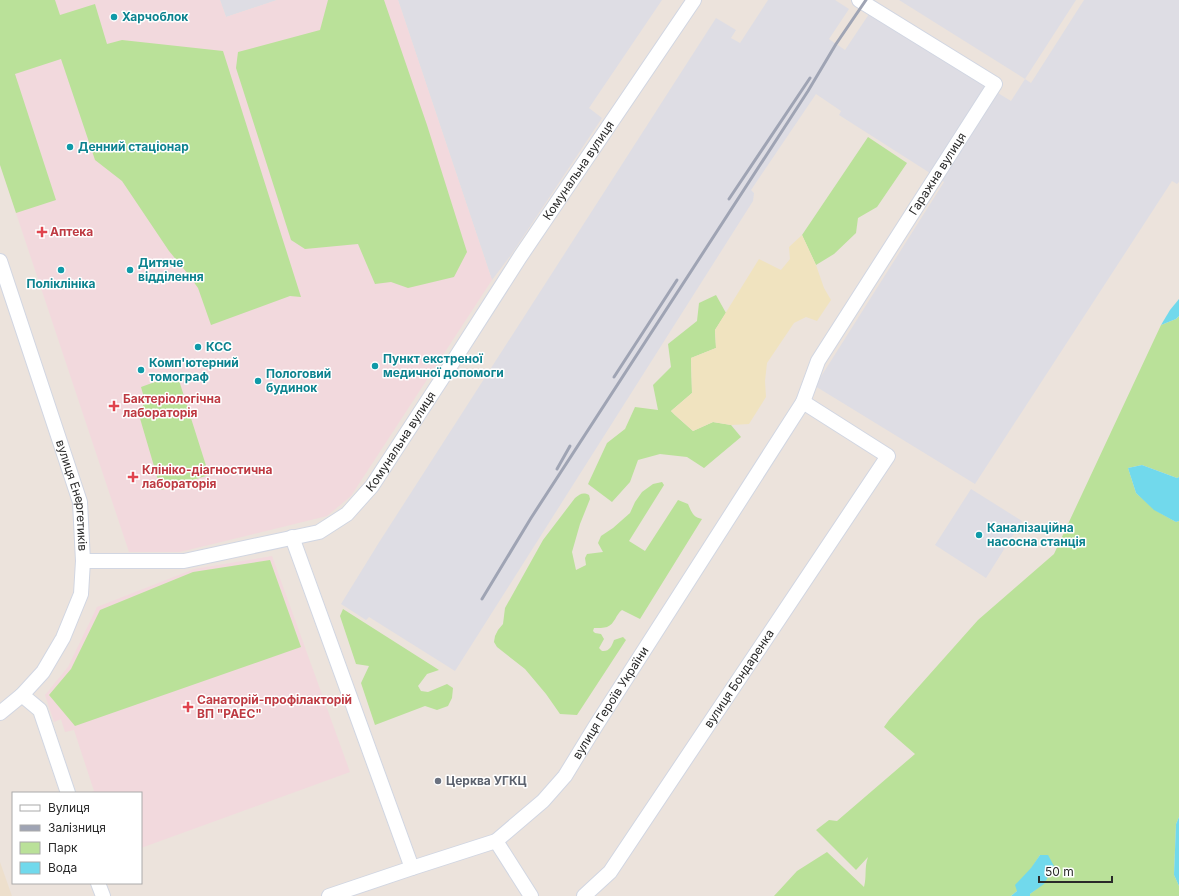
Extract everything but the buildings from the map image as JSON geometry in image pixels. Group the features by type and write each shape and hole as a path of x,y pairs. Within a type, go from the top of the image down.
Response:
{"street":[{"name":"Комунальна вулиця","path":"83,561 184,561 319,532 346,514 372,486 520,257 694,0"},
{"name":"Гаражна вулиця","path":"803,402 818,361 994,84 859,0"},
{"name":"вулиця Енергетиків","path":"0,262 80,502 83,561 81,594 63,638 43,672 22,695 0,713"},
{"name":"вулиця Бондаренка","path":"584,896 610,872 888,456 803,402"},
{"name":"вулиця Героїв України","path":"329,896 496,841 543,801 565,776 803,402"},
{"path":"292,537 412,868"},
{"path":"22,695 40,710 68,792"},
{"path":"496,841 531,896"},
{"path":"98,884 103,896"}],"shaded area":[{"path":"0,0 220,0 226,17 277,0 398,0 492,280 351,496 327,516 180,552 129,552 0,165"},
{"path":"220,0 277,0 226,17"},
{"path":"398,0 662,0 589,108 602,118 511,255 492,280"},
{"path":"768,0 835,0 849,9 829,39 845,50 869,14 1011,101 1025,79 1031,83 1084,0 1179,0 1179,182 1177,184 1172,181 975,484 815,386 944,182 839,115 841,111 816,94 751,190 754,193 753,201 455,671 369,617 366,620 341,604 716,18 736,30 731,38 740,43"},
{"path":"899,0 1076,0 1025,79"},
{"path":"971,489 1022,521 986,578 935,545"},
{"name":"Санаторій-профілакторій ВП \"РАЕС\"","path":"272,556 350,772 142,848 142,792 92,792 94,791 74,730 65,732 61,719 54,722 45,695 68,667 97,607 194,569"},
{"path":"0,862 12,896 0,896"}],"green space":[{"path":"0,0 55,0 60,15 95,4 107,44 122,40 223,51 301,297 290,296 211,325 198,288 169,251 122,181 95,160 61,59 15,74 56,200 16,213 0,165"},
{"path":"328,0 384,0 427,125 467,252 454,277 408,288 391,282 375,284 358,244 305,249 291,240 236,68 238,52 320,30"},
{"path":"868,137 907,163 877,207 858,218 856,233 834,254 816,265 802,235"},
{"path":"716,295 726,313 715,330 716,348 691,358 692,393 671,411 693,431 713,422 731,425 741,437 704,468 687,457 660,454 638,460 630,482 612,502 588,484 607,443 625,429 635,407 658,410 653,385 671,367 668,344 697,321 699,303"},
{"path":"1179,316 1179,477 1177,478 1142,465 1128,468 1136,493 1155,510 1176,522 1179,521 1179,817 1176,824 1174,875 1179,886 1179,896 1030,896 1030,894 1044,883 1040,855 1017,891 1011,896 774,896 797,871 827,852 864,887 868,857 856,870 816,830 829,820 837,821 915,754 884,727 978,620 1054,554 1161,325 1176,319"},
{"path":"177,374 209,475 161,490 139,415 145,401 141,387"},
{"path":"662,482 664,485 629,541 645,551 678,500 688,504 693,514 702,519 640,619 622,610 610,626 604,628 594,628 593,631 601,634 604,639 599,648 602,651 608,650 614,640 623,637 626,640 577,715 560,714 546,694 525,669 497,647 494,642 498,630 503,624 505,608 543,540 575,498 585,494 589,495 590,499 580,524 572,552 576,570 586,565 585,558 587,554 603,552 598,543 601,536 630,513 642,492 653,484"},
{"path":"270,560 301,647 75,726 49,695 71,669 100,610 193,572"},
{"path":"343,609 439,670 427,674 418,686 421,691 428,692 447,684 453,688 452,698 448,706 437,710 425,706 375,725 361,683 369,666 356,664 340,616"}],"sand":[{"path":"802,235 816,265 824,288 831,300 817,321 806,317 794,323 767,363 765,381 766,397 749,424 731,425 713,422 693,431 671,411 692,393 691,358 716,348 715,330 759,259 781,270 790,259 789,247"}],"water":[{"path":"1179,299 1179,316 1176,319 1161,325 1170,310"},
{"path":"1142,465 1177,478 1179,477 1179,521 1176,522 1154,510 1136,493 1128,468"},
{"path":"1179,817 1179,886 1174,875 1176,824"},
{"path":"1040,855 1048,855 1054,866 1044,884 1030,894 1030,896 1011,896 1017,891 1015,885 1031,868"}],"railway":[{"path":"482,599 531,518 808,91 836,44 866,0"},
{"path":"729,199 810,78"},
{"path":"614,377 677,280"},
{"path":"557,469 570,446"}],"place":[{"name":"Харчоблок","path":"114,17"},
{"name":"Денний стаціонар","path":"70,147"},
{"name":"Аптека","path":"42,232"},
{"name":"Поліклініка","path":"61,270"},
{"name":"Дитяче відділення","path":"130,270"},
{"name":"КСС","path":"198,347"},
{"name":"Пункт екстреної медичної допомоги","path":"375,366"},
{"name":"Комп'ютерний томограф","path":"141,370"},
{"name":"Пологовий будинок","path":"258,381"},
{"name":"Бактеріологічна лабораторія","path":"114,406"},
{"name":"Клініко-діагностична лабораторія","path":"133,477"},
{"name":"Каналізаційна насосна станція","path":"979,535"},
{"name":"Санаторій-профілакторій ВП \"РАЕС\"","path":"188,707"},
{"name":"Церква УГКЦ","path":"438,781"}]}
